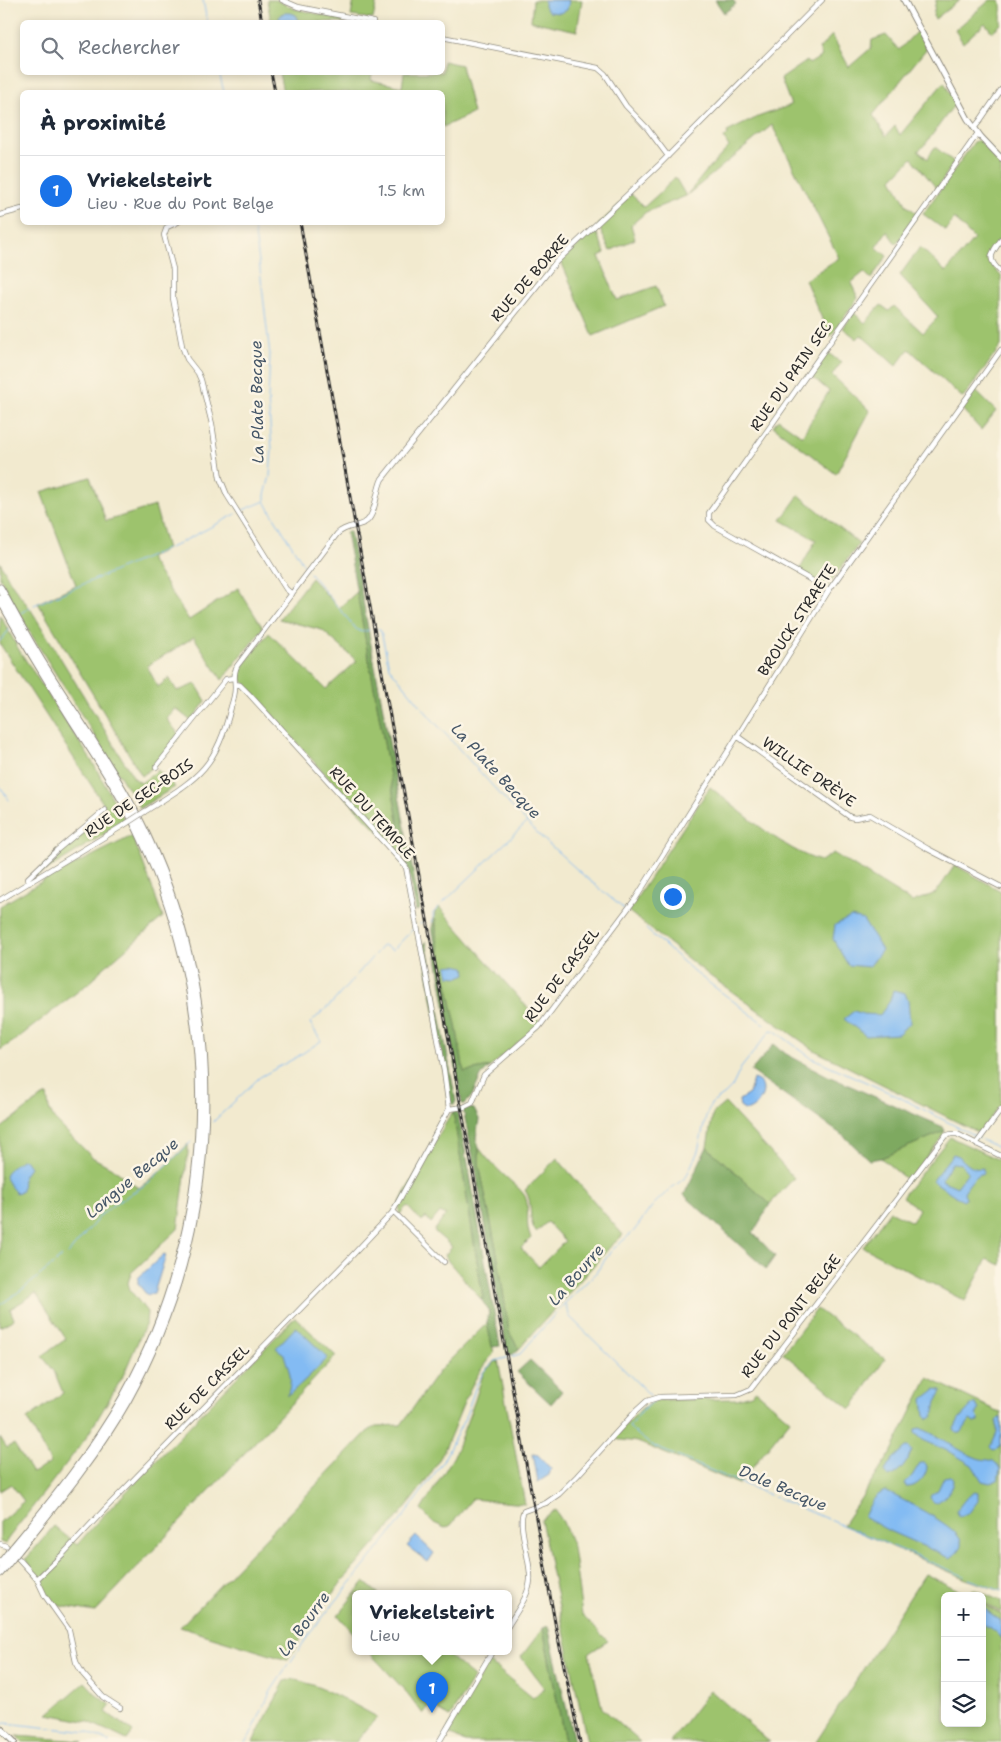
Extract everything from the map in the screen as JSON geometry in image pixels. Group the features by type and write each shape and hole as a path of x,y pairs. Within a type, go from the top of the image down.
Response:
{"highway":[{"path":"0,588 40,658 118,782 157,859 177,914 192,971 201,1022 205,1079 204,1145 197,1203 184,1260 161,1330 137,1383 108,1433 74,1481 12,1553 0,1564"},
{"path":"0,600 34,659 120,795 157,873 176,929 189,985 196,1029 200,1094 198,1152 190,1210 175,1274 156,1329 128,1389 102,1432 12,1553 0,1573"}],"main road":[{"path":"0,1728 14,1742"}],"street":[{"path":"282,0 298,7 363,20"},
{"name":"RUE DE BORRE","path":"309,572 339,532 346,527 364,523 368,519 382,479 551,268 668,156 822,0"},
{"path":"904,0 974,128 1001,158"},
{"path":"445,37 598,68 605,74 626,106 647,128 668,156"},
{"path":"974,128 1001,90"},
{"name":"RUE DU PAIN SEC","path":"828,590 715,526 710,521 709,514 978,134"},
{"path":"0,215 20,210"},
{"path":"171,225 167,227 164,233 173,272 173,301 184,352 188,361 199,375 210,414 220,482 286,589 292,594"},
{"path":"1001,240 992,252 991,257 993,263 1001,272"},
{"name":"BROUCK STRAETE","path":"626,911 828,590 1001,350"},
{"name":"RUE DE SEC-BOIS","path":"0,900 124,825 190,782 212,759 224,734 234,696 234,678 237,666 309,572"},
{"name":"RUE DE SEC-BOIS","path":"156,767 226,680 234,678"},
{"name":"RUE DU TEMPLE","path":"235,684 240,685 249,694 405,865 409,877 444,1071 449,1109"},
{"name":"WILLIE DRÈVE","path":"737,736 849,816 855,818 866,815 871,816 928,849 1001,887"},
{"name":"RUE DE SEC-BOIS","path":"29,884 28,878 45,861 105,810"},
{"name":"RUE DE CASSEL","path":"37,1579 348,1260 393,1211 449,1109 464,1107 472,1103 484,1075 539,1028 626,911"},
{"path":"977,1143 1001,1110"},
{"name":"RUE DU PONT BELGE","path":"512,1619 526,1596 530,1581 530,1567 521,1522 524,1511 548,1502 561,1492 636,1411 649,1400 657,1398 737,1395 751,1389 943,1138 949,1134 955,1134 1001,1156"},
{"path":"393,1211 444,1262"},
{"path":"0,1544 6,1546 37,1579 69,1630 76,1662 81,1672 103,1697 120,1708"},
{"path":"439,1742 490,1655"}],"green space":[{"path":"267,0 276,0 295,9 345,20 271,20"},
{"path":"354,0 377,0 373,19 351,16"},
{"path":"533,0 582,0 577,31 531,21"},
{"path":"715,0 733,0 736,4 724,13"},
{"path":"936,0 960,0 935,19 933,16"},
{"path":"990,0 999,0 1001,4 1001,24 992,32 985,23 963,43 955,30"},
{"path":"918,30 927,48 873,115 886,136 895,126 900,135 944,82 956,104 924,146 918,151 928,159 935,147 954,162 937,189 912,158 892,179 907,206 918,214 896,244 887,231 876,247 887,256 871,279 864,272 851,283 858,298 830,337 805,280 839,258 772,125 686,196 729,147 724,138 728,135 727,132 758,117 791,105 781,79 807,61 809,64 822,56 819,49 832,35 849,67 871,48 872,40 886,35 899,50"},
{"path":"445,61 461,65 473,113 445,126 445,90 283,90 279,75 372,75 371,80 402,87 404,75 445,75"},
{"path":"979,140 1001,163 1001,237 986,259 1001,276 1001,346 963,398 909,349 896,366 861,335 857,339 843,328 854,313 865,323 881,305 889,311 894,306 923,333 938,317 900,275 920,247 946,272 974,239 954,218 946,231 923,214 974,142"},
{"path":"675,177 686,196 646,212 631,225 635,239 610,251 598,225 631,194 644,207"},
{"path":"595,229 605,253 599,256 617,300 656,286 664,306 593,336 561,261"},
{"path":"826,351 841,363 832,375 870,411 836,474 773,426 778,419 802,436 829,391 810,375"},
{"path":"974,389 996,411 981,430 962,409"},
{"path":"90,477 106,521 155,506 167,549 149,558 189,620 238,588 263,628 222,680 194,637 147,666 158,687 169,678 177,691 196,684 206,701 191,721 175,708 167,719 180,736 154,766 142,776 38,603 76,585 41,492"},
{"path":"799,495 859,544 827,586 799,571 816,540 781,520"},
{"path":"350,531 420,909 416,911 346,532"},
{"path":"0,562 11,583 31,610 134,778 141,783 158,770 175,787 140,808 29,631 0,578"},
{"path":"311,578 339,608 357,592 405,859 347,799 237,675 269,633 326,689 357,661 322,630 279,619"},
{"path":"0,615 19,650 93,763 124,819 114,828 37,876 33,875 108,811 0,644"},
{"path":"710,787 763,829 793,849 821,861 833,853 912,902 936,893 955,865 1001,891 1001,1104 979,1133 814,1050 710,976 628,911"},
{"path":"132,836 163,917 99,972 94,979 0,1050 0,906 46,879"},
{"path":"439,907 541,1023 490,1067 464,1072 456,1025 436,934 436,921 434,919 435,912"},
{"path":"434,919 436,920 436,934 456,1025 464,1072 490,1067 481,1076 472,1096 465,1104 462,1104 432,927"},
{"path":"426,941 456,1101 454,1105 450,1102 423,946"},
{"path":"774,1044 786,1054 828,1076 943,1127 945,1131 881,1158 869,1160 845,1137 751,1071"},
{"path":"47,1095 49,1109 54,1119 92,1157 112,1168 139,1188 161,1171 188,1144 188,1153 178,1229 131,1273 128,1283 130,1290 147,1312 146,1323 122,1378 86,1438 7,1540 6,1544 0,1542 0,1522 24,1501 11,1484 0,1491 0,1437 7,1448 14,1444 32,1473 51,1463 27,1419 63,1393 54,1371 42,1356 66,1339 36,1293 10,1309 14,1319 0,1327 0,1129"},
{"path":"725,1103 794,1178 770,1204 707,1147 713,1113"},
{"path":"463,1109 474,1109 479,1119 476,1138 479,1148 479,1164 498,1258 509,1332 519,1349 512,1355 507,1352 476,1171"},
{"path":"457,1110 500,1346 492,1347 487,1323 489,1311 481,1299 483,1298 453,1111"},
{"path":"453,1111 483,1298 481,1299 448,1261 445,1255 452,1247 434,1231 446,1215 440,1212 431,1223 426,1217 422,1222 407,1206 399,1215 400,1203 405,1192"},
{"path":"945,1131 908,1181 881,1158"},
{"path":"950,1137 1001,1161 1001,1265 987,1259 965,1301 863,1247 890,1211 912,1222 919,1209 902,1197"},
{"path":"707,1147 770,1204 753,1233 775,1256 766,1269 684,1195"},
{"path":"479,1148 525,1196 527,1201 528,1228 531,1238 521,1248 539,1267 565,1241 547,1222 536,1232 533,1227 528,1195 525,1190 557,1158 623,1235 610,1247 519,1349 509,1332 498,1258 479,1164"},
{"path":"817,1309 885,1359 851,1409 783,1353"},
{"path":"295,1317 336,1356 95,1612 54,1605 26,1559 54,1526 77,1545"},
{"path":"487,1323 494,1353 474,1381 440,1458 431,1473 386,1532 330,1596 287,1660 180,1627 367,1432 376,1426 401,1425 440,1370"},
{"path":"498,1360 525,1504 472,1499 451,1525 445,1528 434,1523 421,1510 454,1456 484,1371"},
{"path":"530,1360 562,1391 551,1404 517,1372"},
{"path":"928,1378 1001,1413 1001,1591 966,1579 843,1525 891,1453"},
{"path":"756,1391 790,1420 739,1484 640,1443 613,1438 642,1408 656,1400 737,1399 751,1395"},
{"path":"555,1510 563,1522 573,1547 582,1615 608,1641 589,1653 602,1708 640,1742 587,1742 541,1520"},
{"path":"925,1574 963,1592 941,1592 941,1727 986,1727 986,1605 1001,1614 1001,1742 816,1742"},
{"path":"364,1582 374,1590 358,1590"},
{"path":"986,1595 1001,1601 1001,1612 986,1604"},
{"path":"352,1597 352,1631 338,1615"},
{"path":"548,1626 574,1742 565,1742 543,1628"},
{"path":"543,1628 565,1742 465,1742 446,1732 489,1662 533,1698 544,1688 521,1657"},
{"path":"372,1655 448,1655 474,1677 450,1717 430,1705 423,1714 408,1694"},
{"path":"292,1679 325,1690 377,1717 356,1742 253,1742 285,1681"},
{"path":"85,1682 99,1697 111,1705 106,1712 133,1732 127,1740 89,1722 48,1714"},
{"path":"710,1690 766,1739 770,1742 670,1742"},
{"path":"17,1736 81,1741 83,1742 22,1742"}],"water":[{"path":"544,0 568,0 567,10 560,13 549,12 544,6"},
{"path":"291,13 296,15 297,20 280,20 281,14"},
{"path":"851,917 863,920 882,950 869,967 848,965 833,939 835,925"},
{"path":"447,966 465,967 466,974 459,977 449,976"},
{"path":"893,990 905,993 908,1001 910,1023 898,1034 866,1036 844,1019 854,1011 863,1014 880,1015 890,1001"},
{"path":"753,1079 762,1085 762,1095 757,1104 745,1110 740,1107 739,1100 749,1094"},
{"path":"953,1154 959,1156 973,1167 983,1168 983,1173 974,1178 964,1192 966,1199 963,1201 933,1181","holes":["952,1163 961,1164 968,1172 957,1187 943,1181 942,1178"]},
{"path":"21,1160 25,1160 30,1167 23,1176 22,1191 16,1193 7,1182 5,1175"},
{"path":"164,1254 166,1255 154,1293 147,1295 138,1284 138,1278"},
{"path":"296,1327 328,1358 288,1396 290,1373 284,1354 276,1348"},
{"path":"936,1389 941,1390 941,1393 936,1402 933,1417 928,1419 925,1416 923,1399"},
{"path":"973,1404 976,1404 979,1410 976,1415 979,1421 975,1423 970,1420 961,1433 956,1433 954,1429 959,1419"},
{"path":"999,1418 1001,1418 1001,1445 998,1449 994,1450 991,1447 997,1433"},
{"path":"920,1428 969,1455 995,1462 1000,1469 998,1480 990,1483 982,1481 972,1465 952,1453 923,1440 915,1433 915,1429"},
{"path":"906,1447 909,1447 912,1451 906,1463 897,1473 888,1477 885,1471 892,1460"},
{"path":"533,1454 538,1455 551,1469 549,1475 538,1482"},
{"path":"920,1463 925,1463 927,1466 923,1477 914,1486 906,1487 905,1483"},
{"path":"950,1476 953,1483 950,1490 942,1499 935,1503 930,1498 931,1495 938,1490 944,1477"},
{"path":"885,1491 926,1512 948,1526 960,1539 961,1545 957,1552 950,1558 889,1531 864,1517 874,1499"},
{"path":"974,1491 978,1492 978,1501 968,1514 959,1516 958,1509"},
{"path":"416,1536 434,1553 428,1562 407,1546"},
{"path":"986,1610 1001,1621 1001,1639 996,1632 986,1626"}],"waterway":[{"name":"La Plate Becque","path":"203,0 207,20"},
{"name":"La Plate Becque","path":"220,75 224,90"},
{"name":"La Plate Becque","path":"253,225 270,355 268,399 272,449 270,476 265,501 307,570"},
{"path":"241,511 265,501"},
{"path":"34,605 174,546 236,514"},
{"name":"La Plate Becque","path":"310,573 356,629 362,632 369,630"},
{"path":"21,613 30,607"},
{"path":"0,641 10,629"},
{"name":"La Plate Becque","path":"378,629 381,631 389,667 430,717 538,834 624,909"},
{"path":"0,786 9,800"},
{"name":"Longue Becque","path":"442,904 527,822"},
{"name":"Longue Becque","path":"432,922 433,913 439,907"},
{"name":"Longue Becque","path":"213,1122 260,1077 297,1057 321,1041 310,1023 333,1002 383,945 393,950 415,925"},
{"path":"646,929 697,974 764,1024"},
{"name":"La Bourre","path":"245,1742 251,1734 271,1691 310,1633 397,1526 442,1463 465,1418 476,1386 484,1371 495,1361 520,1354 564,1304 595,1274 611,1251 634,1231 653,1205 686,1177 698,1151 706,1116 711,1104 732,1087 741,1068 771,1030 810,1057 897,1096 979,1138"},
{"name":"La Bourre","path":"982,1140 1001,1149"},
{"name":"Longue Becque","path":"68,1254 100,1216 113,1205 148,1183 191,1142"},
{"name":"Longue Becque","path":"0,1305 27,1286 62,1257"},
{"name":"Dole Becque","path":"565,1304 570,1317 651,1396"},
{"name":"Dole Becque","path":"653,1402 644,1408 629,1427 655,1447 964,1576"},
{"name":"Dole Becque","path":"969,1579 1001,1591"},
{"name":"La Bourre","path":"0,1725 5,1723 88,1732 109,1742"}],"railway":[{"path":"258,0 262,20"},
{"path":"272,75 275,90"},
{"path":"301,225 556,1628 580,1742"}],"place":[{"name":"Vriekelsteirt","path":"432,1713"}]}
